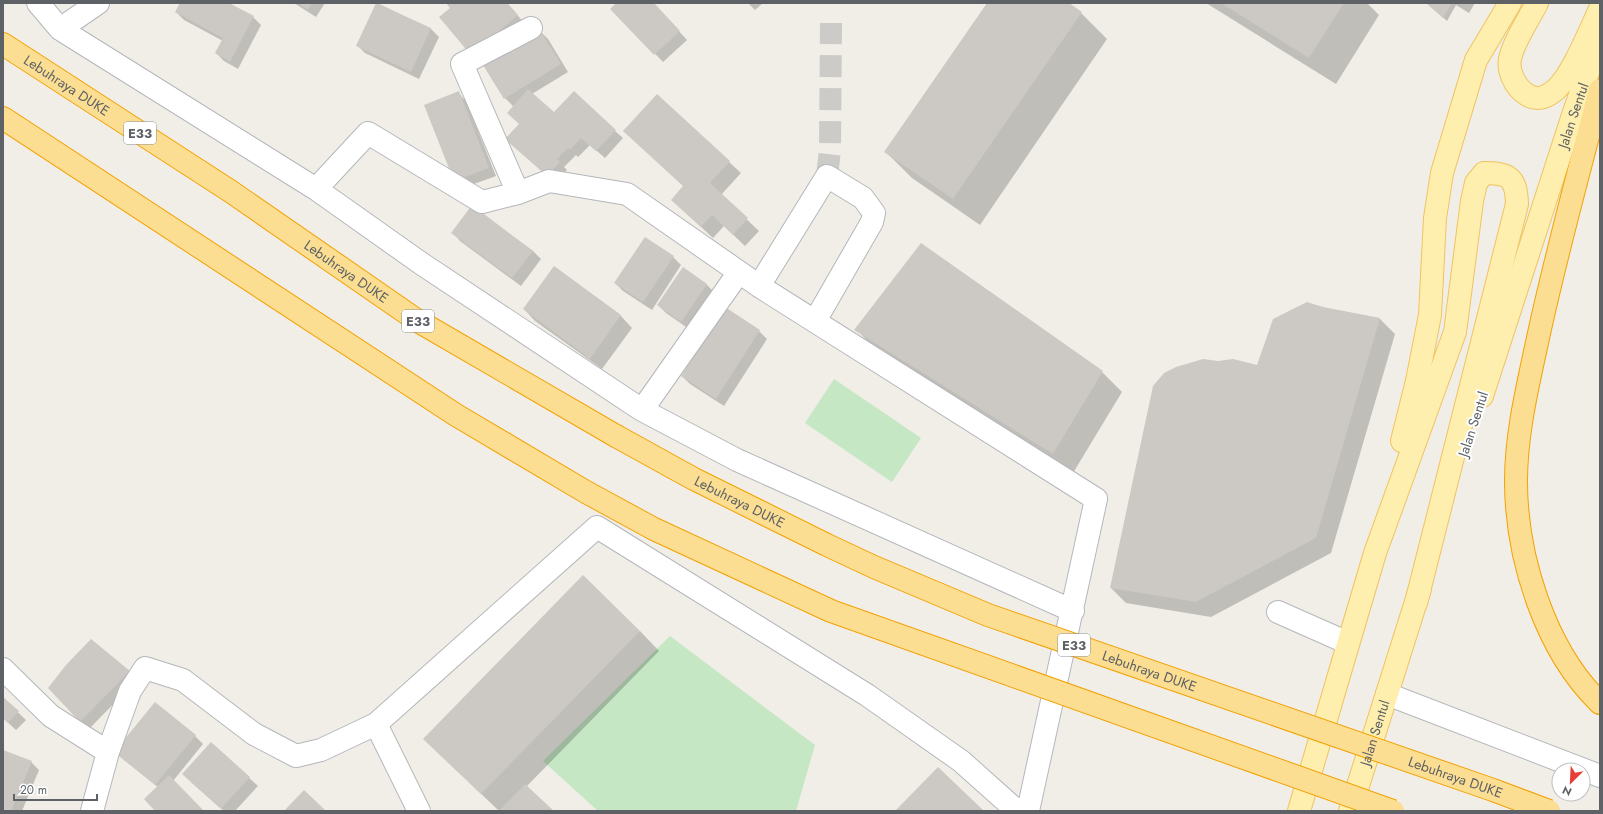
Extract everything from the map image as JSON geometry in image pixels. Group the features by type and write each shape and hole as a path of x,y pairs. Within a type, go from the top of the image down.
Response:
{"highway":[{"path":"3,34 51,74"},
{"path":"3,37 51,74"},
{"name":"Lebuhraya DUKE","path":"3,44 230,191 418,321 616,436 694,479 874,567 988,615 1493,790 1549,811"},
{"path":"1600,90 1551,278 1519,430 1516,482 1519,527 1529,575 1541,610 1560,651 1584,688 1600,703"},
{"path":"3,118 456,415 586,492 654,529 831,611 1393,811"}],"main road":[{"path":"1299,811 1365,590 1417,381 1430,315 1435,218 1442,173 1476,60 1510,3"},
{"path":"1537,3 1510,56 1511,74 1518,89 1531,97 1542,98 1555,91 1570,71 1600,9"},
{"name":"Jalan Sentul","path":"1350,811 1574,112 1600,38"},
{"path":"1375,553 1455,332 1472,201 1476,183 1484,173 1498,173 1508,178 1516,187 1518,204 1416,603"}],"street":[{"path":"38,3 60,29 316,189 422,264 642,410 737,460 1073,611"},
{"path":"60,29 98,3"},
{"path":"518,193 462,64 531,28"},
{"path":"316,189 368,133 482,202 518,193 549,181 628,194 759,286 1096,499 1073,611 1028,811"},
{"path":"759,286 827,176 863,198 874,213 872,222 815,321"},
{"path":"642,410 739,272"},
{"path":"92,811 108,752 130,691 145,668 183,680 254,734 296,756 321,750 376,724 597,528 867,695 961,761 1017,811"},
{"path":"1278,612 1348,643"},
{"path":"3,669 51,716 108,752"},
{"path":"1387,694 1600,776"},
{"path":"376,724 419,811"}],"green space":[{"path":"834,379 921,438 892,482 805,423"},
{"path":"670,636 815,745 796,811 598,811 543,761"}],"building":[{"path":"180,3 229,3 254,16 230,62 215,53 223,38 175,12"},
{"path":"297,3 312,3 308,10"},
{"path":"376,3 431,28 411,72 356,46"},
{"path":"446,3 507,3 518,15 499,31 503,35 470,54 439,17 450,8"},
{"path":"616,3 654,3 680,31 654,55 610,9"},
{"path":"987,3 1069,3 1082,12 953,199 884,152"},
{"path":"1221,3 1344,3 1309,58"},
{"path":"1426,3 1452,3 1443,18"},
{"path":"540,30 561,64 504,99 483,65"},
{"path":"528,89 554,112 574,91 616,130 596,151 581,138 570,150 568,148 557,159 560,162 547,176 505,139 519,124 507,113"},
{"path":"459,91 489,168 454,181 424,105"},
{"path":"657,94 730,161 710,183 748,218 733,235 712,215 701,227 671,200 683,186 623,131"},
{"path":"472,205 533,251 512,278 451,233"},
{"path":"645,237 674,256 643,302 614,283"},
{"path":"921,243 1103,371 1053,454 854,330"},
{"path":"554,266 621,315 590,359 523,309"},
{"path":"683,267 707,284 681,322 657,305"},
{"path":"1307,302 1323,307 1380,318 1316,538 1196,602 1110,588 1153,386 1164,373 1176,367 1203,359 1218,361 1233,359 1257,365 1273,319"},
{"path":"725,307 760,330 716,399 681,376"},
{"path":"583,575 640,631 481,794 423,739"},
{"path":"91,639 130,671 80,722 48,688 66,665"},
{"path":"3,697 19,711 8,723 3,718"},
{"path":"155,702 196,735 155,785 114,752"},
{"path":"211,742 250,777 221,809 182,774"},
{"path":"3,750 32,761 11,811 3,811"},
{"path":"938,767 984,811 895,811"},
{"path":"169,775 204,811 155,811 144,799"},
{"path":"525,784 554,811 499,811"},
{"path":"304,790 326,811 284,811"}],"tunnel":[{"path":"827,176 830,150 831,23"}]}
